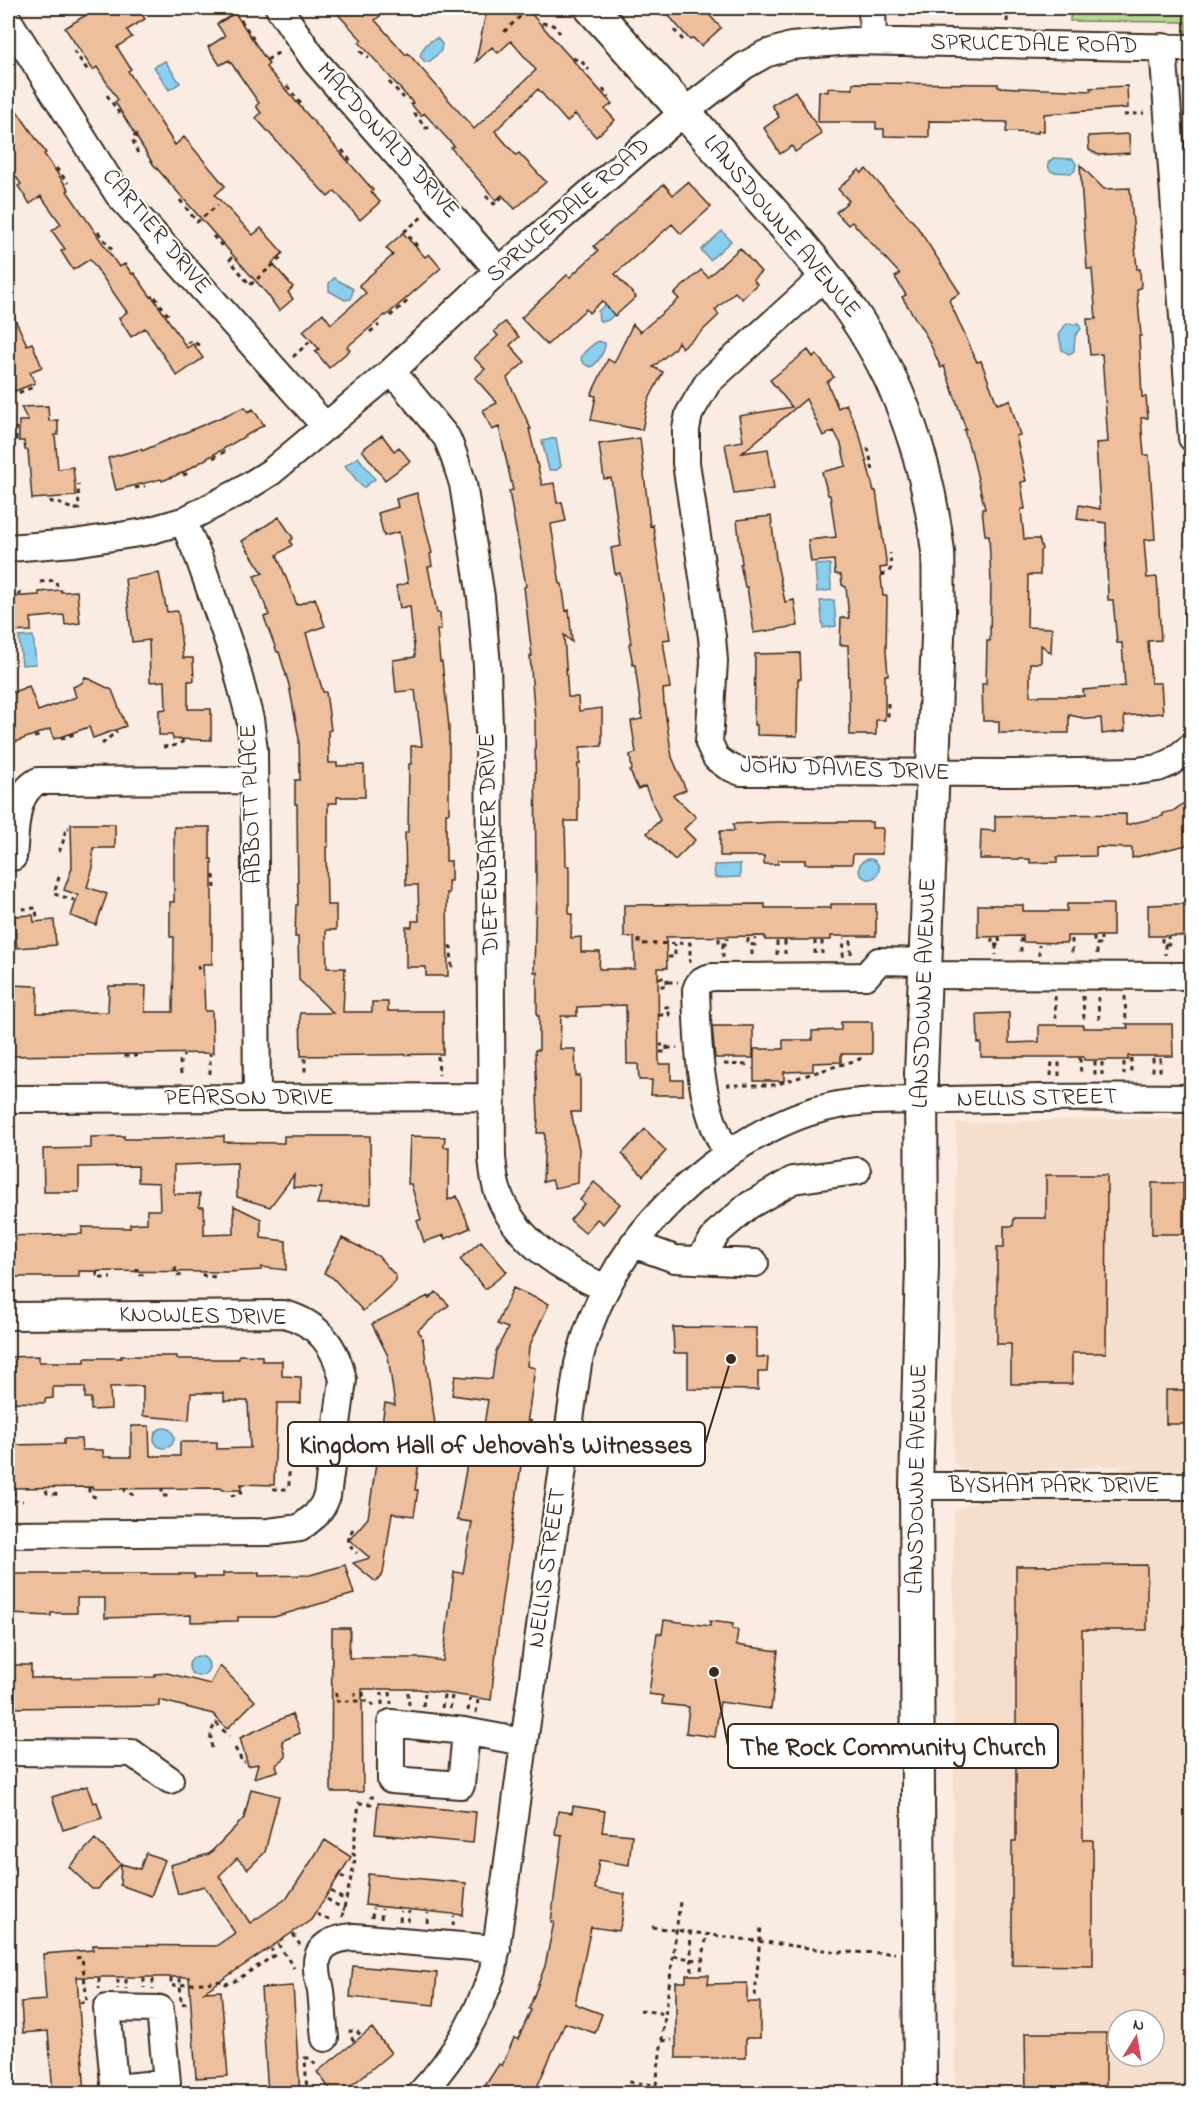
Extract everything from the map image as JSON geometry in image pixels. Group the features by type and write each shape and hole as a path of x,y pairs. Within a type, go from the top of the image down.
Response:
{"main road":[{"name":"LANSDOWNE AVENUE","path":"591,8 801,244 864,328 897,391 918,450 928,492 938,554 939,611 924,968 921,1101 922,1264 916,1486 920,2094"}],"street":[{"path":"8,19 22,8"},
{"name":"MACDONALD DRIVE","path":"279,8 315,61 499,270"},
{"path":"873,8 873,41"},
{"name":"CARTIER DRIVE","path":"8,19 118,194 326,426"},
{"name":"SPRUCEDALE ROAD","path":"8,548 145,532 183,521 239,492 270,472 392,371 499,270 684,112 744,66 778,49 818,43 873,41 1175,47 1191,438"},
{"name":"JOHN DAVIES DRIVE","path":"826,275 708,382 689,414 686,429 686,464 712,637 713,675 709,743 716,759 741,772 1137,771 1158,768 1170,763 1191,747"},
{"name":"DIEFENBAKER DRIVE","path":"392,371 447,438 456,460 463,484 481,597 487,666 489,729 491,1097 492,1157 495,1180 508,1212 540,1252 573,1274 606,1288"},
{"name":"ABBOTT PLACE","path":"183,521 225,630 245,695 254,750 257,1098"},
{"path":"13,857 21,799 31,784 38,781 254,780"},
{"path":"728,1154 717,1136 698,1057 696,990 701,982 709,977 866,976 879,961 924,968 1125,976 1191,976"},
{"name":"PEARSON DRIVE","path":"8,1099 491,1097"},
{"name":"NELLIS STREET","path":"420,2094 445,2066 473,2021 493,1971 578,1364 591,1320 606,1288 633,1244 682,1190 728,1154 797,1116 828,1107 873,1101 1076,1097 1191,1098"},
{"path":"699,1260 718,1232 748,1206 793,1180 857,1171"},
{"path":"633,1244 675,1259 755,1263"},
{"name":"KNOWLES DRIVE","path":"8,1316 284,1314 298,1318 322,1333 330,1344 343,1380 327,1496 316,1515 300,1528 268,1532 8,1534"},
{"name":"BYSHAM PARK DRIVE","path":"916,1486 1191,1486"},
{"path":"466,1732 461,1785 391,1780 391,1723 466,1732 524,1742"},
{"path":"8,1752 132,1752 170,1780"},
{"path":"325,2038 317,1968 321,1951 326,1944 334,1940 354,1937 497,1949"}],"path":[{"path":"504,32 529,8"},
{"path":"969,8 976,9"},
{"path":"1007,22 1008,8"},
{"path":"241,20 254,40"},
{"path":"542,23 553,25 560,33"},
{"path":"674,30 682,39 685,36"},
{"path":"74,51 89,72"},
{"path":"267,60 281,51"},
{"path":"360,51 369,58"},
{"path":"573,58 582,62 589,70"},
{"path":"389,82 404,98"},
{"path":"286,86 302,104"},
{"path":"603,89 609,98"},
{"path":"107,95 121,116"},
{"path":"414,113 426,128 432,127"},
{"path":"1124,115 1144,113"},
{"path":"137,134 132,138 138,154"},
{"path":"342,150 353,164"},
{"path":"56,168 68,183"},
{"path":"486,196 494,204 502,197"},
{"path":"180,200 197,222 218,205"},
{"path":"417,246 405,231 422,217"},
{"path":"99,232 113,251"},
{"path":"213,236 222,246"},
{"path":"232,257 230,260 233,266 250,285 281,258"},
{"path":"155,297 168,315"},
{"path":"390,316 410,299"},
{"path":"370,332 379,325"},
{"path":"187,343 192,341 202,347"},
{"path":"293,357 310,341"},
{"path":"8,385 12,395 34,387"},
{"path":"16,427 16,445"},
{"path":"868,448 873,471"},
{"path":"213,458 229,449"},
{"path":"183,475 189,473"},
{"path":"51,500 71,510 79,509 78,484"},
{"path":"135,488 145,486"},
{"path":"880,575 888,573 891,568 890,553"},
{"path":"40,582 56,580 57,587"},
{"path":"8,595 24,593"},
{"path":"888,703 888,717"},
{"path":"102,744 117,731"},
{"path":"61,739 74,734"},
{"path":"33,737 41,736"},
{"path":"163,747 179,745 185,739"},
{"path":"59,852 66,828 69,828"},
{"path":"214,875 215,888"},
{"path":"59,877 54,894 74,900"},
{"path":"22,909 36,908 37,919"},
{"path":"1094,937 1094,944 1101,944 1101,937"},
{"path":"1162,938 1162,944 1168,944 1168,937"},
{"path":"653,938 653,944"},
{"path":"661,938 661,944"},
{"path":"682,938 682,943"},
{"path":"690,938 690,967 701,982"},
{"path":"719,938 719,944 727,944 727,938"},
{"path":"748,938 748,944 755,945 755,938"},
{"path":"992,938 992,945 999,945 999,938"},
{"path":"639,939 639,944 690,943"},
{"path":"668,957 675,957 675,944"},
{"path":"449,946 451,946 452,970"},
{"path":"198,965 199,973"},
{"path":"1125,976 1126,1024"},
{"path":"659,978 667,978 668,982 667,986 659,986"},
{"path":"659,1015 669,1015 669,1007 660,1007"},
{"path":"660,1045 667,1045 667,1052 660,1052"},
{"path":"210,1054 210,1074"},
{"path":"181,1074 180,1061 184,1055"},
{"path":"853,1061 854,1055"},
{"path":"724,1075 727,1086 774,1084 824,1070 832,1065 860,1059 860,1055"},
{"path":"124,1056 137,1056"},
{"path":"438,1056 439,1076"},
{"path":"305,1058 305,1076"},
{"path":"1080,1058 1081,1076"},
{"path":"1131,1058 1131,1076"},
{"path":"1153,1058 1153,1076"},
{"path":"1160,1058 1160,1075"},
{"path":"724,1059 724,1064 738,1062 746,1065 746,1060"},
{"path":"1052,1059 1052,1076"},
{"path":"1059,1059 1059,1076"},
{"path":"1095,1061 1095,1076"},
{"path":"1102,1062 1102,1076"},
{"path":"1124,1062 1124,1076"},
{"path":"824,1070 825,1064"},
{"path":"795,1079 796,1073"},
{"path":"175,1267 175,1274 183,1276"},
{"path":"137,1268 137,1275 148,1274"},
{"path":"97,1272 97,1278 111,1278"},
{"path":"202,1274 219,1277"},
{"path":"522,1425 529,1426 531,1419"},
{"path":"273,1489 289,1487 289,1471"},
{"path":"231,1496 241,1493 242,1485"},
{"path":"125,1487 125,1491 134,1495"},
{"path":"89,1488 89,1494 97,1498"},
{"path":"162,1488 162,1496 170,1496"},
{"path":"46,1490 61,1495"},
{"path":"14,1491 14,1501 23,1501"},
{"path":"352,1529 347,1541 357,1553"},
{"path":"336,1692 336,1701 369,1701 391,1723"},
{"path":"355,1692 355,1701"},
{"path":"363,1692 364,1701"},
{"path":"212,1748 210,1736 217,1722 229,1736"},
{"path":"235,1748 243,1763 245,1762"},
{"path":"341,1920 356,1856 353,1854 359,1803 370,1804 371,1797 379,1797"},
{"path":"346,1869 352,1872"},
{"path":"341,1876 350,1881"},
{"path":"331,1891 346,1901"},
{"path":"327,1899 345,1910"},
{"path":"629,2082 657,2085 680,1902"},
{"path":"317,1914 333,1921"},
{"path":"755,1996 761,1926"},
{"path":"652,1927 839,1952 874,1954 918,1952"},
{"path":"690,1931 692,1971"},
{"path":"701,1970 707,1934"},
{"path":"278,1944 294,1968"},
{"path":"171,1978 171,1986 223,1981 226,1984 275,1954 271,1949"},
{"path":"674,1956 702,1961"},
{"path":"76,1958 82,1957 87,2002 80,2003"},
{"path":"256,1959 260,1965"},
{"path":"248,1964 252,1970"},
{"path":"233,1974 237,1979"},
{"path":"77,1976 84,1975"},
{"path":"180,1978 181,2004 189,2003"},
{"path":"199,1979 199,1985"},
{"path":"78,1984 85,1983"},
{"path":"640,2010 666,2014"},
{"path":"354,2041 350,2031 357,2031 360,2035"},
{"path":"662,2041 672,2040"},
{"path":"307,2094 305,2058 310,2058 318,2068"},
{"path":"184,2092 221,2092 233,2089 234,2094"}],"shaded area":[{"path":"1191,1118 1191,2093 955,2093 953,1513 975,1502 1135,1465 976,1472 962,1469 953,1462 956,1123"}],"green space":[{"path":"1071,8 1191,8 1191,63 1187,63 1185,22 1070,21"}],"water":[{"path":"437,38 442,44 441,51 429,62 425,62 420,56 422,50"},
{"path":"165,61 180,83 169,90 154,67"},
{"path":"1053,158 1073,159 1076,164 1075,170 1072,173 1052,172 1048,163"},
{"path":"722,231 731,241 710,260 701,250"},
{"path":"334,278 353,289 351,299 345,300 329,291 329,283"},
{"path":"610,301 618,310 607,321 599,320 598,311"},
{"path":"1070,323 1074,325 1078,323 1081,329 1075,336 1074,351 1069,354 1062,350 1059,335 1065,325"},
{"path":"598,341 605,343 604,349 591,367 581,358 586,350"},
{"path":"556,438 561,466 557,470 549,470 542,441"},
{"path":"358,457 375,479 363,488 345,466"},
{"path":"830,564 831,590 817,592 815,565"},
{"path":"834,600 836,626 823,628 820,601"},
{"path":"33,636 36,664 22,665 19,637"},
{"path":"869,859 876,862 879,869 876,876 869,879 862,876 859,869 862,862"},
{"path":"740,864 740,877 715,878 714,865"},
{"path":"164,1428 171,1431 174,1438 171,1445 164,1448 157,1445 154,1438 157,1431"},
{"path":"199,1656 206,1659 209,1666 206,1673 199,1676 192,1673 189,1666 192,1659"}],"building":[{"path":"97,8 138,8 145,19 127,30 132,37 117,47 131,69 128,71 175,145 184,137 225,186 215,195 253,235 261,228 283,253 272,263 293,287 288,292 293,299 279,311 268,295 153,164 115,102 118,100 97,67 93,70 65,28"},
{"path":"332,8 390,8 375,20 406,55 408,53 474,129 536,70 511,41 498,53 492,47 476,62 485,17 494,8 526,8 612,104 605,109 615,120 596,137 575,114 567,122 538,89 495,131 516,155 519,153 546,182 515,209 502,195 496,200 451,148 454,146 424,113 421,116 411,104 413,103 359,42 362,40"},
{"path":"662,8 703,8 721,28 701,46 693,38 690,40"},
{"path":"235,13 269,64 266,67 373,190 371,192 380,202 360,220 335,191 328,197 256,118 261,113 256,106 259,103 229,60 220,65 208,47 225,36 217,24"},
{"path":"853,83 998,84 998,87 1091,91 1090,88 1127,86 1128,108 1044,114 1044,131 1038,131 1038,133 1006,132 1007,122 929,121 929,137 884,136 884,129 876,129 876,122 818,122 819,91 828,92 828,88 853,89"},
{"path":"795,91 822,134 795,152 792,146 780,154 764,128 779,117 772,105"},
{"path":"8,98 119,267 125,264 132,274 134,273 187,348 193,344 203,358 177,376 145,328 131,337 119,318 127,312 90,259 73,270 61,251 65,249 52,231 61,224 41,196 30,204 18,186 21,184 8,165"},
{"path":"1129,134 1130,153 1099,155 1089,150 1088,136"},
{"path":"1080,165 1104,189 1130,188 1137,269 1140,269 1141,288 1137,289 1141,336 1139,336 1142,397 1146,397 1148,418 1141,418 1144,455 1149,455 1155,539 1144,540 1147,578 1157,577 1161,640 1148,641 1151,683 1161,683 1163,713 1124,716 1125,731 1102,734 1101,718 1088,719 1069,715 1069,733 999,733 999,721 983,721 982,684 986,684 987,641 990,641 989,535 985,535 982,509 985,509 964,430 966,429 944,366 941,368 927,337 902,297 906,295 895,277 900,274 852,222 848,225 836,212 849,201 838,189 859,170 862,173 866,169 916,225 960,293 949,300 977,362 981,361 997,404 1010,400 1020,435 1016,436 1026,481 1021,482 1025,509 1021,509 1024,539 1039,539 1042,549 1040,551 1040,575 1028,575 1027,627 1052,628 1051,653 1041,645 1041,663 1030,663 1030,696 1084,696 1083,690 1125,686 1122,643 1117,643 1113,600 1108,600 1106,523 1077,519 1079,505 1100,509 1096,443 1108,442 1102,354 1090,355 1087,319 1096,319 1092,269 1087,269"},
{"path":"688,182 711,207 681,234 672,224 615,274 636,297 615,316 602,301 589,313 586,309 547,345 521,318 567,275 570,277 598,251 594,246 664,184 673,195"},
{"path":"403,233 425,257 429,254 441,268 347,347 350,350 329,368 315,351 319,349 303,331 323,313 331,324 366,293 359,285 393,255 386,248"},
{"path":"740,248 761,272 753,279 757,284 742,299 735,292 715,310 719,315 699,334 682,348 678,342 674,349 653,367 663,372 648,401 642,430 591,420 596,396 591,395 608,359 614,363 633,324 640,332 679,299 674,294 701,270 708,277"},
{"path":"8,304 27,345 32,343 42,367 30,372 35,383 15,391 8,375"},
{"path":"505,322 519,337 510,345 525,362 507,378 531,429 529,429 542,485 554,483 557,503 562,502 566,521 551,524 560,584 562,584 566,611 569,610 572,642 564,635 568,697 578,697 579,711 602,708 602,746 580,747 578,821 565,821 566,866 569,866 569,914 572,914 571,938 581,937 581,952 600,952 599,969 635,969 634,937 624,937 624,905 765,904 765,908 831,908 831,904 876,904 876,936 831,936 831,940 765,940 765,936 666,937 667,968 658,968 659,1064 671,1064 671,1080 683,1080 683,1095 651,1095 652,1080 639,1080 638,1064 627,1064 626,1005 577,1007 577,1016 561,1016 560,1049 575,1049 576,1076 580,1076 580,1112 571,1112 579,1149 578,1183 555,1188 552,1180 543,1182 545,1133 537,1133 535,1050 539,1050 539,1016 537,1016 537,972 534,972 535,721 530,656 532,656 524,587 526,586 509,491 513,490 499,427 492,430 483,410 497,403 475,378 485,369 474,358 498,336 494,331"},
{"path":"808,350 813,357 816,354 834,377 827,382 838,408 846,404 860,436 874,491 876,491 887,567 880,568 883,596 887,596 888,675 885,675 885,720 876,720 876,735 850,735 848,645 840,645 841,618 849,618 846,587 842,585 841,575 835,574 834,560 811,562 808,540 836,537 830,495 828,495 822,472 846,466 841,444 834,431 823,436 806,399 742,453 768,449 774,489 734,494 725,444 743,441 739,416 792,407 770,380"},
{"path":"48,406 49,421 58,420 58,435 55,435 58,469 73,467 76,496 32,499 28,450 25,450 24,441 19,441 19,421 28,421 21,407"},
{"path":"245,407 248,412 253,409 264,425 182,473 162,481 161,479 116,490 108,458 141,449 142,451"},
{"path":"382,435 394,451 399,447 410,461 385,480 362,450"},
{"path":"640,438 650,526 653,525 670,639 663,640 670,688 663,689 664,704 672,757 686,790 673,795 696,817 684,829 695,840 675,860 647,833 660,820 645,786 638,789 630,771 632,770 630,755 636,753 631,721 642,719 620,573 615,574 611,548 621,546 611,478 604,479 599,444"},
{"path":"417,493 432,553 430,554 432,566 428,567 437,613 440,613 441,630 437,630 449,727 449,813 446,813 446,861 451,861 451,881 448,881 449,893 447,893 448,976 426,976 426,967 406,967 406,927 412,927 412,921 419,921 418,885 406,885 405,833 408,832 409,764 411,764 411,746 422,746 415,690 396,692 393,660 415,657 410,606 400,608 396,586 408,583 399,532 384,536 378,513 398,507 396,499"},
{"path":"771,516 776,559 785,602 794,600 798,626 754,633 747,587 745,587 740,564 742,564 737,520"},
{"path":"279,517 293,538 290,541 292,545 277,555 297,605 315,598 325,626 306,633 323,692 326,692 331,730 328,731 329,763 337,763 337,766 364,765 365,797 337,797 337,803 328,803 327,905 336,905 336,930 326,930 327,968 345,968 343,1012 372,1012 372,1002 388,1002 388,1011 443,1011 443,1054 301,1056 300,1013 333,1013 299,980 298,937 295,937 296,905 298,905 295,780 300,780 299,739 289,685 279,652 277,652 264,617 269,615 254,576 263,573 242,541"},
{"path":"159,573 167,612 178,611 183,658 193,658 194,681 188,681 188,709 211,709 211,740 173,739 172,735 159,735 159,710 166,709 165,681 150,682 149,640 132,642 125,579"},
{"path":"61,590 61,592 77,591 80,623 65,625 64,615 31,618 31,631 8,632 8,597 39,595 39,592"},
{"path":"800,653 801,679 798,679 797,736 757,735 757,725 754,725 755,654"},
{"path":"85,677 112,690 126,726 93,738 89,727 54,739 50,729 15,742 8,723 8,694 29,686 38,711 76,697 73,687 82,683"},
{"path":"1191,798 1191,844 1132,858 1132,848 1096,847 1096,856 1057,857 1057,862 1030,863 1030,859 980,859 981,830 995,831 995,816 1126,814 1126,825 1163,816 1163,813 1173,811"},
{"path":"872,822 872,828 883,828 882,854 853,854 852,864 805,864 805,860 778,860 778,864 764,864 764,856 720,856 720,831 734,831 733,824"},
{"path":"71,824 115,824 115,848 93,848 93,868 87,887 107,894 96,925 71,916 78,895 64,890 72,868"},
{"path":"174,827 210,827 212,964 203,964 205,1011 212,1011 213,1053 8,1056 8,985 38,986 37,1013 108,1012 109,986 146,986 145,1012 173,1012 174,937 170,937 170,902 174,902"},
{"path":"1067,904 1113,904 1113,936 1067,936 1067,943 1023,942 1023,936 978,937 978,905 1023,905 1023,911 1067,911"},
{"path":"1191,904 1191,936 1148,936 1148,905"},
{"path":"33,915 34,922 54,920 56,945 17,948 14,916"},
{"path":"1009,1013 1009,1043 1039,1042 1039,1025 1128,1028 1127,1024 1172,1024 1173,1056 1128,1056 1128,1060 1084,1060 1084,1057 981,1057 977,1014"},
{"path":"841,1022 872,1022 872,1054 841,1054 841,1062 813,1063 813,1071 784,1072 784,1081 754,1081 754,1049 783,1049 783,1040 812,1040 812,1031 841,1030"},
{"path":"712,1026 753,1026 753,1058 715,1058"},
{"path":"645,1129 666,1151 643,1176 622,1154"},
{"path":"124,1136 124,1139 156,1139 224,1136 224,1142 284,1143 284,1136 370,1136 371,1204 317,1204 322,1188 293,1187 294,1175 270,1207 237,1197 237,1163 174,1165 174,1194 200,1194 199,1207 204,1207 204,1235 234,1234 234,1206 261,1219 261,1238 286,1241 286,1270 261,1267 261,1270 228,1272 79,1271 79,1277 8,1277 8,1236 82,1234 82,1227 130,1228 130,1224 147,1223 147,1210 160,1210 159,1183 138,1182 138,1166 79,1167 79,1192 44,1192 43,1149 91,1148 91,1137"},
{"path":"410,1136 445,1137 444,1147 449,1147 448,1200 457,1196 470,1228 445,1239 444,1235 424,1242 417,1221 421,1219 411,1184 408,1184"},
{"path":"1046,1175 1107,1175 1106,1353 1072,1353 1072,1384 1011,1384 1011,1344 997,1344 997,1247 1004,1247 1004,1226 1013,1226 1014,1218 1046,1218"},
{"path":"594,1182 620,1204 603,1224 597,1219 585,1233 570,1220 584,1204 580,1200"},
{"path":"1152,1183 1183,1183 1183,1234 1152,1234"},
{"path":"342,1238 378,1256 396,1276 396,1281 363,1311 333,1278 324,1273"},
{"path":"481,1241 507,1272 485,1289 460,1259"},
{"path":"513,1288 549,1304 529,1347 527,1366 535,1368 501,1605 491,1700 418,1689 362,1689 363,1792 331,1792 332,1628 350,1628 349,1658 422,1658 443,1661 454,1572 463,1573 472,1522 457,1520 467,1464 443,1460 448,1426 483,1431 488,1400 452,1395 455,1376 492,1379 496,1351 508,1328 497,1324"},
{"path":"436,1292 449,1305 418,1330 423,1340 440,1459 420,1455 414,1516 392,1513 383,1574 376,1582 353,1563 370,1558 349,1540 368,1518 385,1403 395,1405 388,1356 372,1324 428,1296 429,1299"},
{"path":"673,1327 756,1328 756,1357 768,1357 767,1372 758,1372 758,1390 688,1389 688,1353 674,1353"},
{"path":"239,1355 262,1356 262,1361 282,1361 282,1376 301,1377 301,1403 277,1403 274,1485 241,1484 241,1490 222,1490 222,1488 8,1488 8,1445 64,1444 64,1439 81,1439 82,1450 103,1450 103,1457 131,1457 131,1426 149,1426 150,1456 180,1456 180,1442 217,1442 217,1449 250,1448 248,1401 224,1401 224,1393 191,1393 189,1420 143,1416 143,1386 110,1387 111,1409 91,1410 91,1398 85,1398 85,1387 53,1387 53,1398 45,1399 45,1403 8,1402 8,1357 39,1356 39,1362 85,1362 85,1358 122,1358 121,1356 239,1359"},
{"path":"1166,1390 1191,1390 1191,1424 1166,1424"},
{"path":"345,1565 354,1594 274,1617 238,1617 238,1621 191,1622 191,1615 105,1618 105,1598 77,1598 77,1613 51,1613 51,1616 8,1614 8,1574 194,1574 194,1577 223,1577 223,1573 259,1573 259,1576 310,1575"},
{"path":"1147,1565 1147,1630 1082,1630 1083,1840 1093,1840 1093,1966 1012,1965 1012,1841 1016,1841 1016,1566"},
{"path":"664,1620 710,1626 710,1621 733,1624 732,1629 738,1630 736,1645 778,1651 771,1709 720,1702 715,1737 686,1733 689,1707 662,1704 663,1696 649,1694 657,1633 662,1634"},
{"path":"8,1665 31,1665 31,1678 155,1677 155,1674 167,1673 210,1684 220,1666 255,1701 227,1729 213,1714 159,1700 159,1706 9,1708"},
{"path":"292,1714 300,1733 282,1741 286,1757 276,1765 278,1771 254,1778 258,1764 248,1766 240,1738"},
{"path":"87,1786 93,1803 97,1802 102,1818 63,1830 52,1797"},
{"path":"251,1789 279,1796 265,1852 248,1869 237,1858 219,1876 250,1923 287,1898 325,1840 351,1857 311,1920 204,1992 221,1991 228,2076 196,2078 189,1977 77,1977 85,2094 53,2094 48,2031 23,2033 21,2002 46,2000 43,1954 93,1950 93,1945 216,1946 235,1933 204,1886 178,1894 170,1865 209,1854 244,1818"},
{"path":"378,1803 476,1812 473,1843 375,1834"},
{"path":"573,1806 605,1811 602,1832 632,1835 629,1865 599,1860 595,1889 625,1894 622,1920 619,1931 591,1927 575,2004 602,2014 595,2033 565,2023 534,2094 480,2094 499,2064 502,2066 514,2038 518,2039 531,2010 529,2009 545,1966 554,1922 551,1922 562,1835 555,1834 558,1811 572,1813"},
{"path":"95,1839 121,1864 98,1889 92,1889 69,1867"},
{"path":"146,1853 165,1860 151,1896 120,1885 121,1864 140,1869"},
{"path":"368,1874 466,1883 463,1915 365,1905"},
{"path":"353,1966 437,1973 434,2005 350,1997"},
{"path":"686,1975 709,1975 708,1984 747,1983 747,2002 760,2002 760,2038 746,2038 746,2058 676,2058 676,1982 686,1982"},
{"path":"293,1986 300,2094 268,2094 261,1988"},
{"path":"372,2028 391,2053 341,2094 334,2094 317,2072"},
{"path":"1025,2033 1106,2033 1106,2094 1026,2094"}],"place":[{"name":"Kingdom Hall of Jehovah's Witnesses","path":"731,1359"},
{"name":"The Rock Community Church","path":"714,1672"}]}
